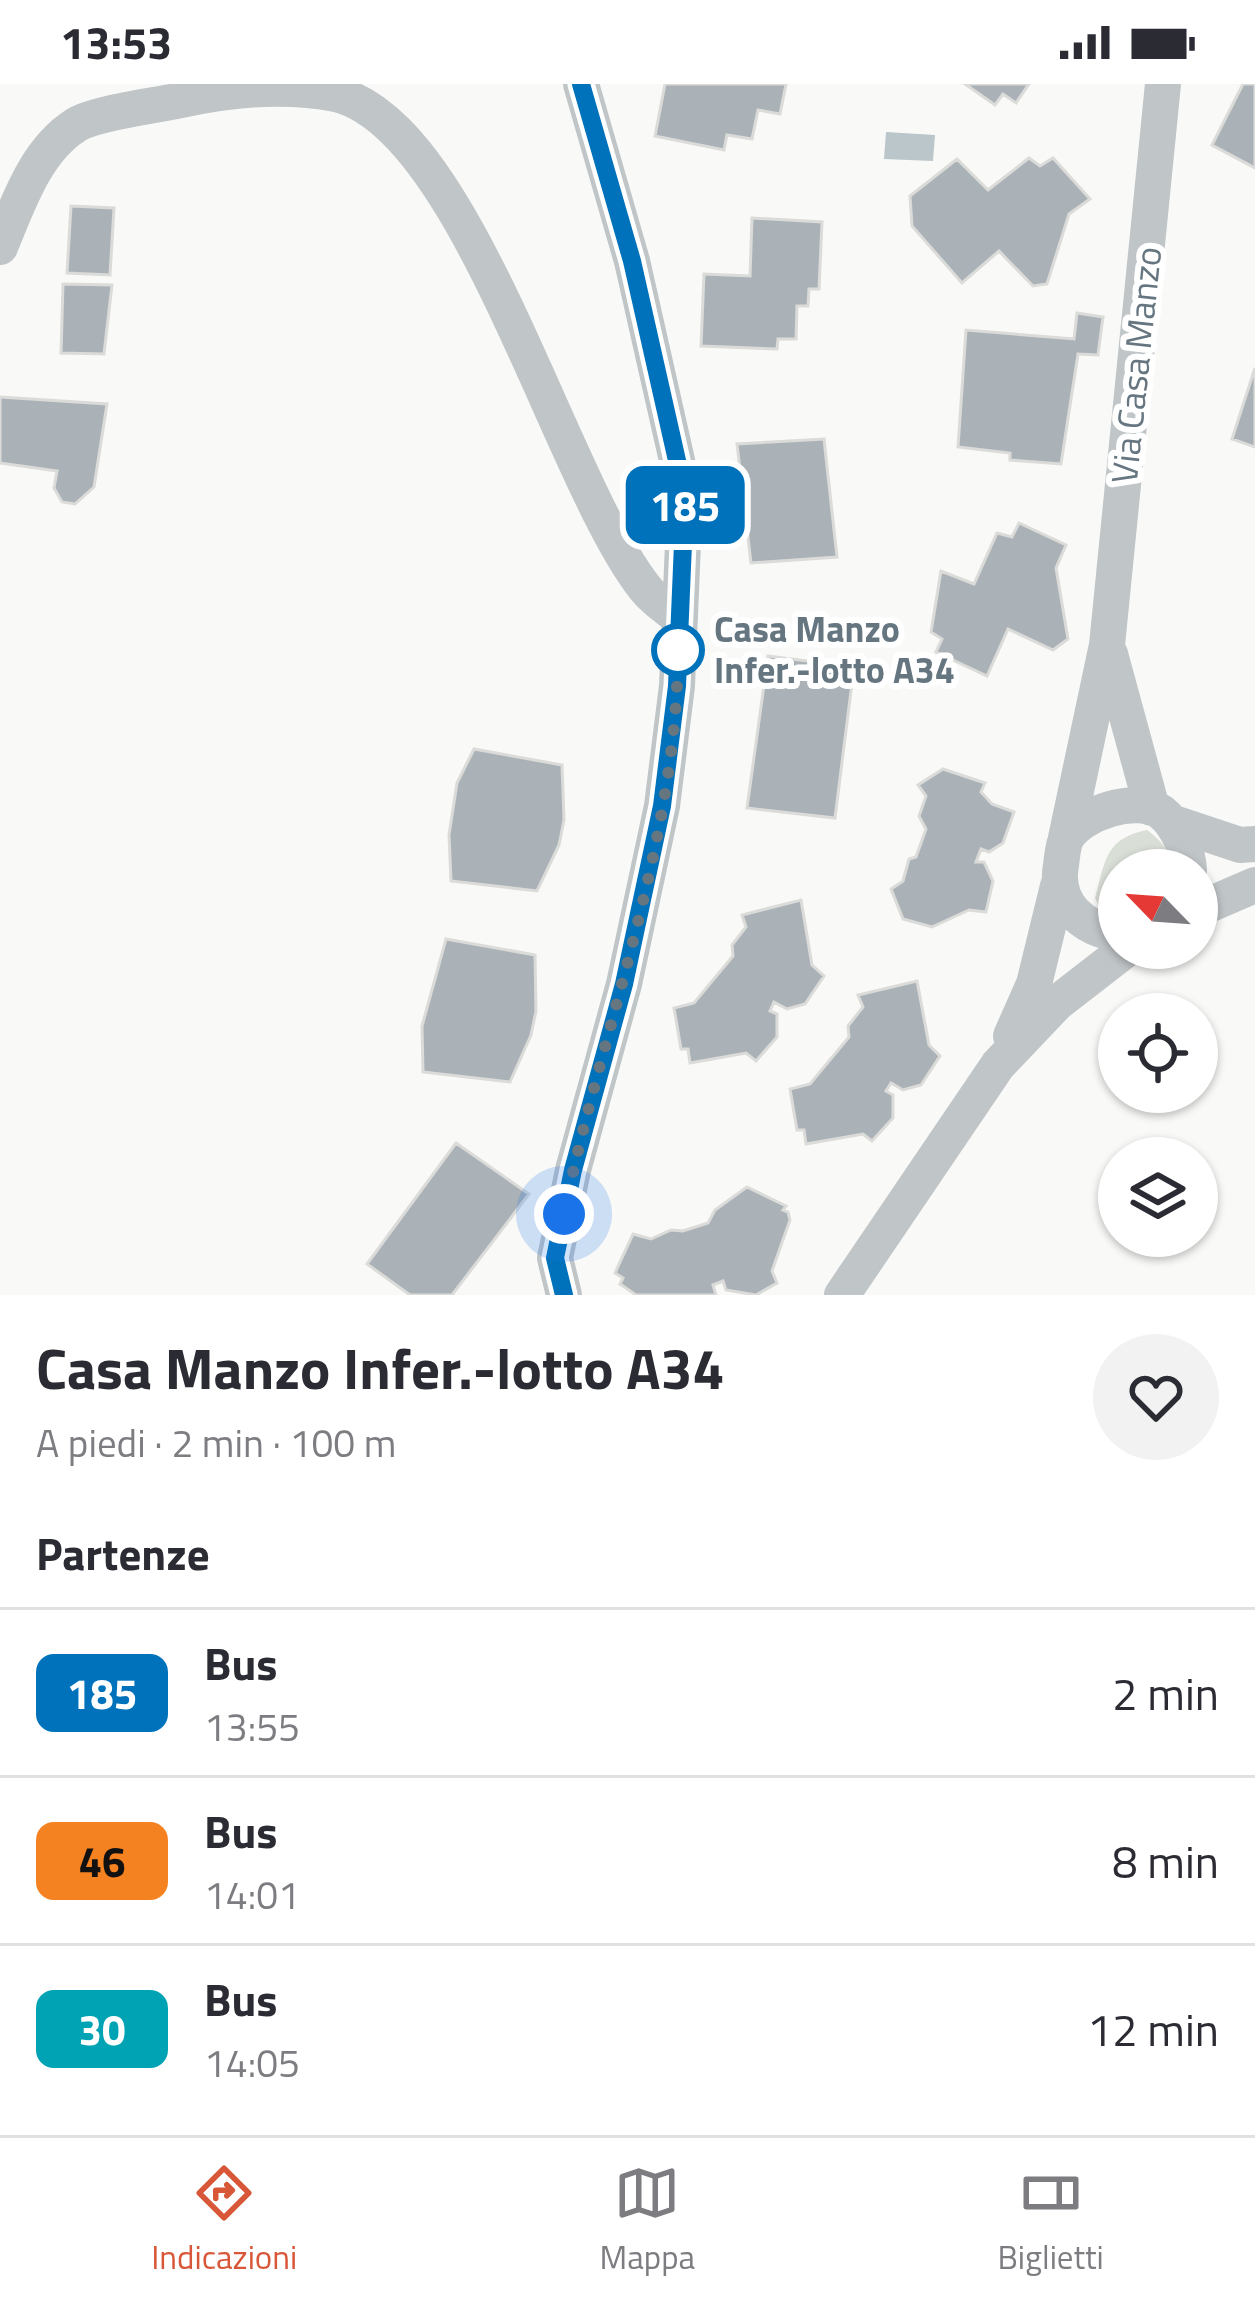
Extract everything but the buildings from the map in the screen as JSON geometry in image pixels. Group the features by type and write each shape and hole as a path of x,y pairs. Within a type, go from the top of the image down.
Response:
{"street":[{"path":"564,1295 555,1258 573,1170 624,984 662,806 677,686 685,496 632,261 581,84"},
{"name":"Via Casa Manzo","path":"998,1064 1034,984 1107,645 1163,84"},
{"path":"0,247 48,150 78,123 223,91 268,87 339,94 366,106 389,124 439,185 498,292 607,527 646,591 680,618"},
{"name":"Via Casa Manzo","path":"1107,645 1161,815 1184,849"},
{"path":"1066,838 1094,815 1110,809 1161,815 1240,845 1255,844"},
{"path":"1058,886 1067,907 1098,927"},
{"path":"1218,901 1255,886"},
{"path":"842,1295 998,1064 1057,1003 1102,969"}],"shaded area":[{"path":"886,132 935,135 933,161 884,159"},
{"path":"1147,830 1165,849 1113,849"}],"bus line":[{"name":"185","path":"564,1295 555,1258 573,1170 624,984 662,806 677,686 685,496 632,261 581,84"}],"place":[{"name":"Casa Manzo Infer.-lotto A34","path":"678,650"}],"route":[{"path":"564,1214 624,984 662,806 678,650"}]}
